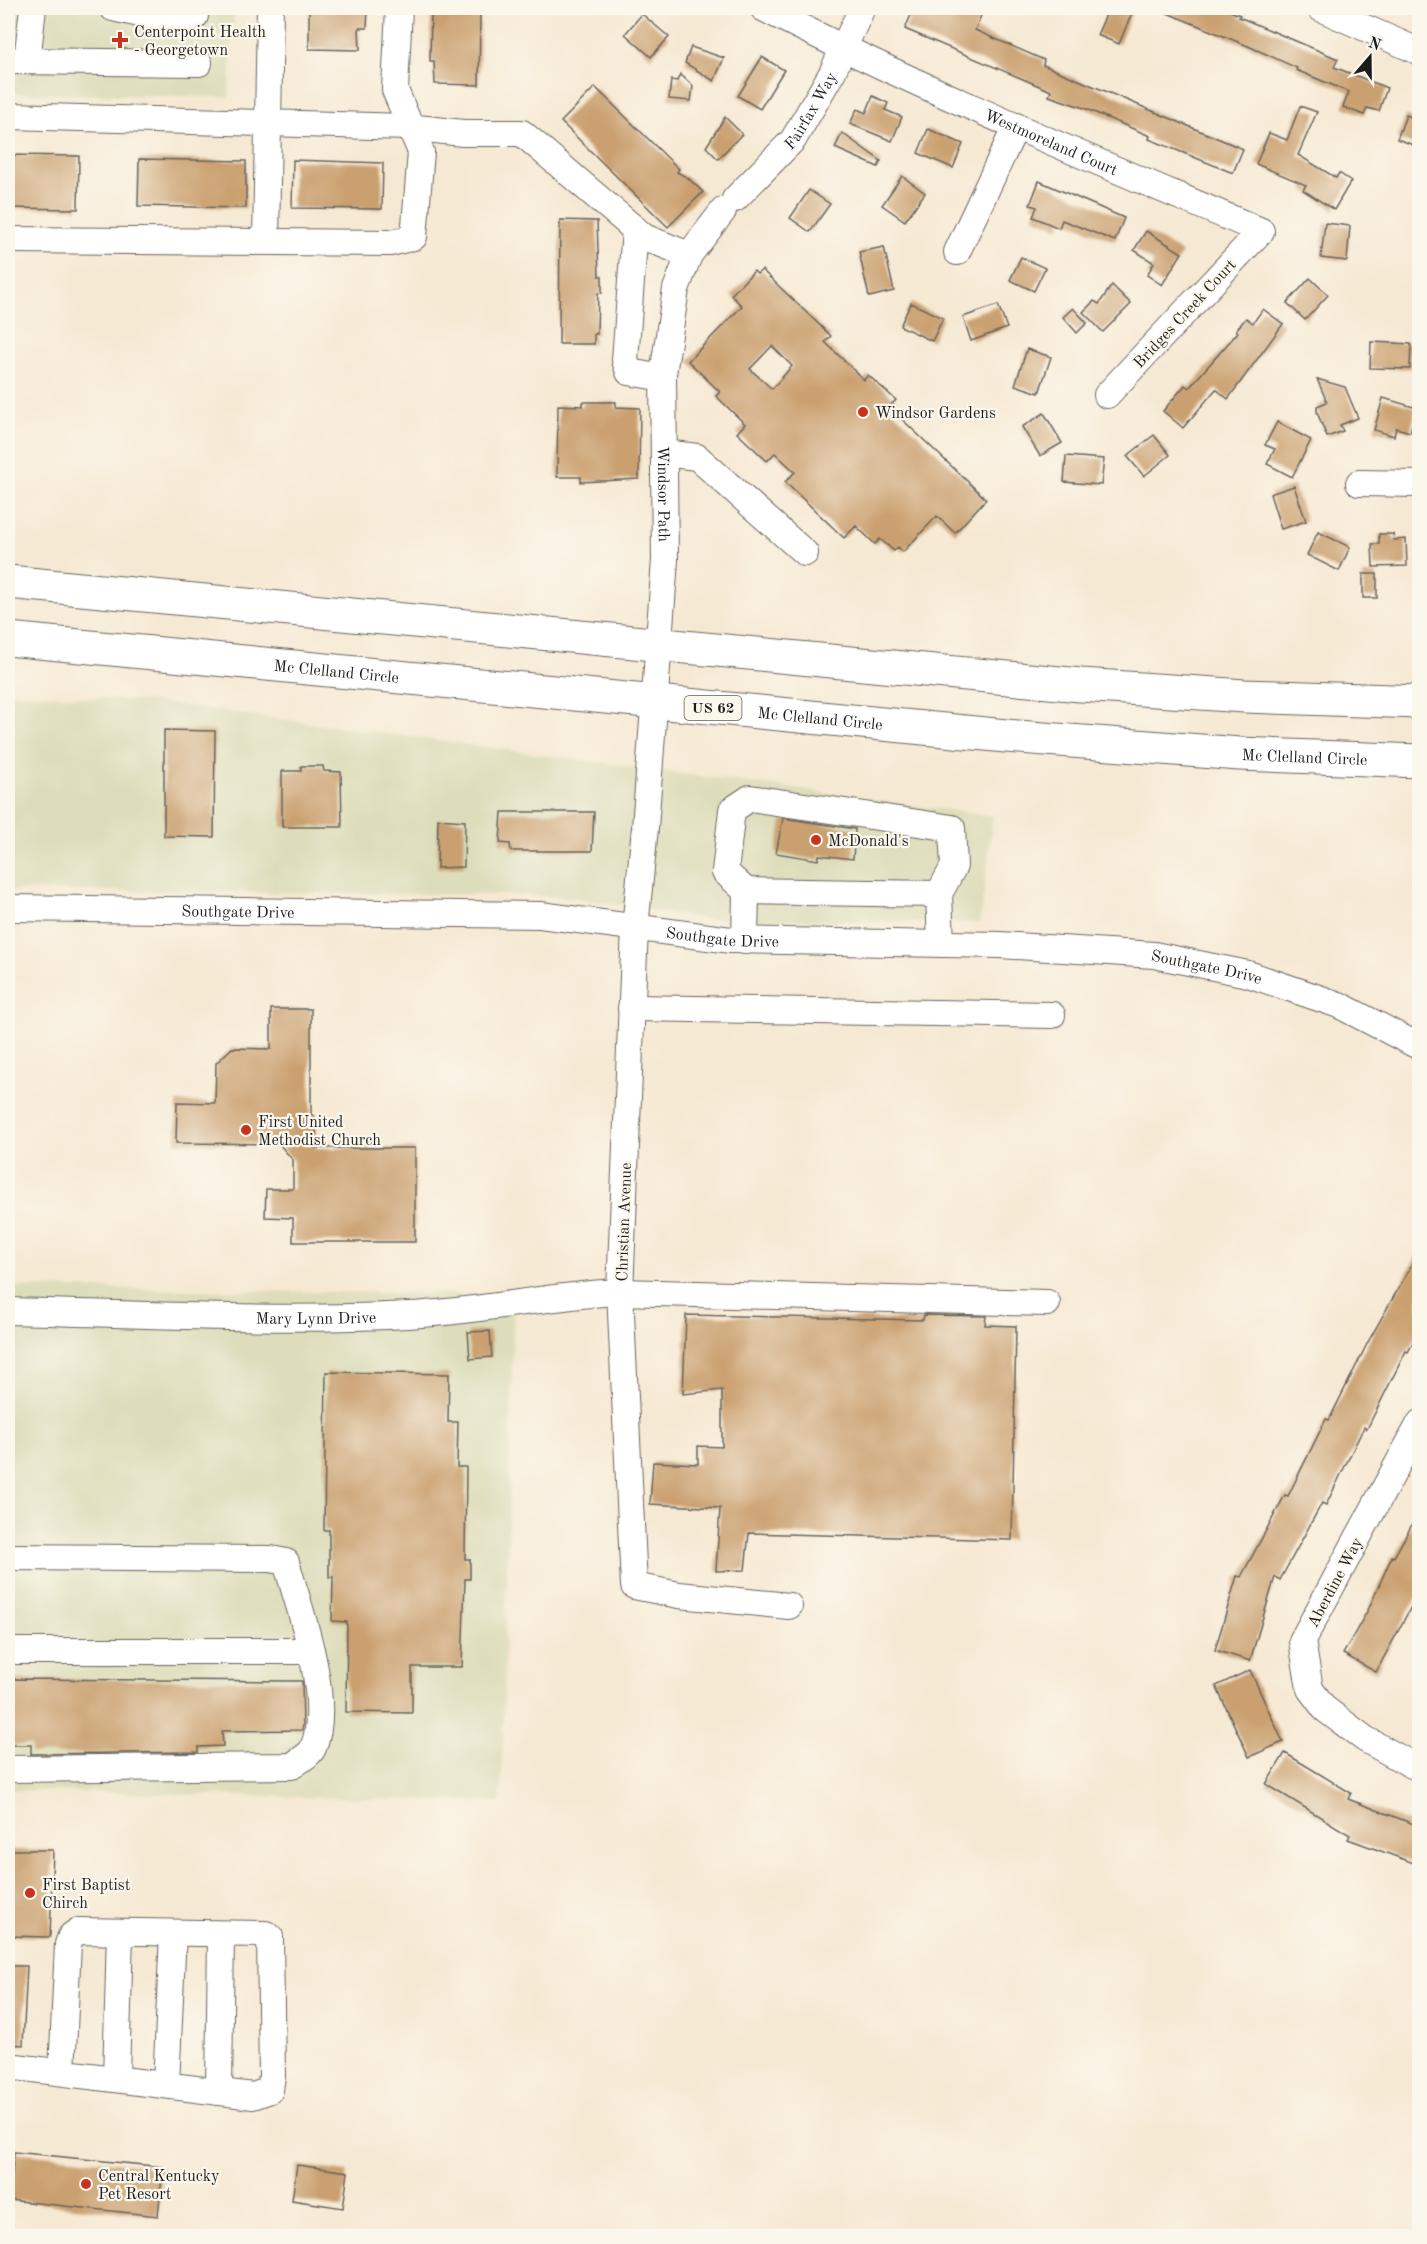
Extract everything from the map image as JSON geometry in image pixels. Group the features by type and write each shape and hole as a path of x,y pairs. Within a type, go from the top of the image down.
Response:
{"highway":[{"path":"8,582 1081,685 1288,698 1419,702"},
{"name":"Mc Clelland Circle","path":"8,639 1165,749 1419,761"}],"street":[{"path":"33,8 17,61 199,63"},
{"path":"113,8 176,22 195,16 196,8"},
{"path":"266,241 270,8"},
{"path":"8,240 392,243 414,237 421,152 408,127 394,90 399,8"},
{"name":"Westmoreland Court","path":"763,8 844,49 1261,231"},
{"name":"Fairfax Way","path":"676,289 688,255 729,205 793,140 844,49 862,8"},
{"path":"1320,8 1419,52"},
{"path":"8,116 408,127 462,133 522,133 644,237 688,255"},
{"path":"957,252 1016,126"},
{"path":"635,230 625,360 629,372 663,378"},
{"name":"Bridges Creek Court","path":"1107,395 1261,231"},
{"name":"Windsor Path","path":"654,702 665,560 663,378 676,289"},
{"path":"664,453 697,457 805,553"},
{"path":"1359,483 1419,484"},
{"name":"Christian Avenue","path":"654,702 635,928 621,1292 634,1586 679,1595 789,1606"},
{"path":"939,894 746,891 725,872 732,810 750,798 952,828 954,866 939,894 941,944"},
{"path":"745,940 746,891"},
{"name":"Southgate Drive","path":"8,908 540,915 745,940 941,944 1154,955 1248,974 1339,1005 1419,1047"},
{"path":"631,1008 1052,1016"},
{"name":"Mary Lynn Drive","path":"8,1311 323,1318 400,1316 574,1294 621,1292 1047,1303"},
{"name":"Aberdine Way","path":"1419,1423 1302,1641 1310,1689 1325,1709 1365,1739 1412,1765 1419,1766"},
{"path":"8,1557 271,1559 286,1562 311,1651 320,1720 312,1750 292,1766 8,1769"},
{"path":"8,1651 311,1651"},
{"path":"8,2066 254,2096 270,2090 272,2076 270,1937 266,1935 78,1931 71,1936 68,1944 62,2072"},
{"path":"116,2079 120,1932"},
{"path":"166,2085 173,1933"},
{"path":"219,2091 221,1934"}],"shaded area":[{"name":"Centerpoint Health - Georgetown","path":"8,8 234,8 229,97 8,93"},
{"path":"8,692 155,702 993,816 980,923 704,919 578,898 529,895 8,890"},
{"path":"8,1287 514,1295 501,1802 8,1790"}],"building":[{"path":"309,8 368,8 367,28 359,28 360,50 309,49"},
{"path":"914,8 984,8 975,30 1044,60 1043,65 1243,149 1233,173 1149,139 1150,136 1084,108 1049,96 1051,91 905,29"},
{"path":"1109,8 1134,8 1119,44 1097,35"},
{"path":"1155,8 1222,8 1338,59 1334,67 1387,88 1379,111 1367,108 1364,115 1343,107 1349,92 1296,70 1297,68 1248,46"},
{"path":"431,12 480,14 479,85 435,84 434,61 430,61"},
{"path":"642,14 669,37 651,57 625,34"},
{"path":"691,47 724,58 714,81 685,63"},
{"path":"762,57 784,70 760,109 738,96"},
{"path":"680,74 693,86 691,101 669,99 671,80 677,81"},
{"path":"595,87 679,169 677,172 688,178 703,192 668,227 561,122"},
{"path":"873,96 888,103 885,110 902,117 892,141 850,124 857,109 866,113"},
{"path":"1300,106 1317,112 1298,155 1336,178 1339,173 1351,181 1334,210 1303,190 1306,185 1256,164 1269,133 1287,140"},
{"path":"1406,115 1419,120 1419,147 1397,139"},
{"path":"725,117 742,134 718,159 706,147"},
{"path":"928,129 963,144 953,168 918,153"},
{"path":"842,133 881,161 878,167 835,148"},
{"path":"8,155 79,156 78,209 8,208"},
{"path":"139,159 246,161 246,208 138,206"},
{"path":"293,160 383,163 382,209 292,208"},
{"path":"902,176 925,193 905,221 882,205"},
{"path":"1039,181 1124,218 1115,241 1062,220 1059,228 1033,217 1037,207 1030,205"},
{"path":"809,190 830,204 810,232 790,218"},
{"path":"560,220 597,221 599,276 602,276 602,293 598,293 597,334 594,334 594,344 559,344"},
{"path":"1325,223 1350,226 1347,261 1321,258"},
{"path":"1146,231 1182,253 1162,285 1147,275 1154,263 1134,250"},
{"path":"884,247 894,291 869,297 859,252"},
{"path":"1021,257 1045,268 1034,291 1010,280"},
{"name":"Windsor Gardens","path":"762,270 831,336 825,342 864,380 868,375 896,400 889,407 986,499 955,533 937,516 903,552 898,547 894,551 880,539 875,544 856,526 844,538 785,482 795,472 775,453 767,461 737,433 745,424 716,396 720,392 688,361 742,306 731,295 754,271 757,274","holes":["772,346 792,366 772,389 750,369"]},
{"path":"1310,278 1328,295 1305,320 1287,303"},
{"path":"1112,285 1131,304 1103,332 1083,312 1094,301 1099,304"},
{"path":"911,303 943,318 932,341 900,326"},
{"path":"998,305 1007,328 971,341 963,317"},
{"path":"1073,308 1087,323 1077,333 1063,317"},
{"path":"1263,309 1283,324 1228,399 1216,389 1183,428 1163,411 1185,385 1189,388 1238,332 1236,330 1246,318 1253,323"},
{"path":"1371,342 1411,344 1410,369 1370,368"},
{"path":"1027,349 1051,357 1039,393 1015,385"},
{"path":"1317,379 1345,387 1358,418 1340,425 1343,431 1327,437 1317,412 1317,406 1327,402"},
{"path":"1383,398 1417,408 1410,432 1396,428 1394,436 1374,430"},
{"path":"583,402 616,402 616,407 640,408 639,479 581,482 581,477 557,477 558,405 583,406"},
{"path":"1044,413 1062,443 1040,456 1022,427"},
{"path":"1277,422 1311,440 1292,477 1267,464 1275,449 1265,445"},
{"path":"1154,435 1170,455 1144,476 1127,456"},
{"path":"1066,456 1104,459 1101,485 1064,482"},
{"path":"1294,486 1306,521 1281,529 1270,494"},
{"path":"1318,532 1350,547 1339,571 1307,555"},
{"path":"1379,534 1393,534 1394,540 1406,539 1407,566 1373,567 1372,544 1379,544"},
{"path":"1363,574 1377,574 1377,598 1363,598"},
{"path":"164,730 215,731 214,837 164,836"},
{"path":"301,766 323,766 324,771 341,772 342,827 282,827 282,771 301,771"},
{"path":"502,812 594,812 592,851 511,851 510,844 500,843"},
{"name":"McDonald's","path":"783,818 855,829 853,859 819,855 818,860 776,853"},
{"path":"438,819 465,821 464,867 437,868"},
{"name":"First United Methodist Church","path":"271,1009 311,1009 311,1114 316,1118 316,1148 415,1148 415,1242 293,1242 293,1218 265,1217 266,1189 293,1189 293,1160 279,1144 176,1143 177,1102 215,1103 216,1063 232,1048 271,1049"},
{"path":"1419,1252 1419,1331 1408,1352 1406,1351 1367,1429 1364,1427 1326,1505 1322,1503 1280,1580 1275,1577 1250,1661 1215,1650 1237,1576 1241,1577 1285,1495 1288,1496 1326,1419 1329,1420 1368,1342"},
{"path":"686,1315 923,1320 924,1315 986,1316 985,1325 1016,1326 1012,1540 749,1533 745,1570 716,1571 720,1508 650,1504 653,1462 698,1464 698,1446 722,1447 722,1390 683,1394"},
{"path":"490,1331 492,1357 470,1359 468,1332"},
{"path":"326,1372 449,1374 448,1422 458,1422 457,1467 466,1467 465,1559 470,1559 470,1579 465,1579 462,1667 412,1667 412,1713 346,1712 347,1622 332,1621 333,1577 329,1577 329,1530 324,1530"},
{"path":"1419,1512 1419,1592 1376,1672 1343,1654 1369,1608 1392,1556 1394,1557"},
{"path":"1250,1670 1283,1742 1249,1757 1216,1686"},
{"path":"8,1679 302,1681 303,1726 302,1730 222,1731 223,1746 198,1747 198,1752 31,1754 31,1745 8,1745"},
{"path":"1285,1753 1351,1793 1348,1799 1419,1826 1419,1865 1348,1839 1350,1835 1266,1784"},
{"name":"First Baptist Chirch","path":"8,1850 53,1850 50,1937 8,1936"},
{"path":"8,1966 27,1966 23,2045 8,2044"},
{"name":"Central Kentucky Pet Resort","path":"14,2152 163,2167 158,2216 9,2200"},
{"path":"297,2165 348,2172 343,2208 292,2200"}],"place":[{"name":"Centerpoint Health - Georgetown","path":"120,40"},
{"name":"Windsor Gardens","path":"863,412"},
{"name":"McDonald's","path":"816,840"},
{"name":"First United Methodist Church","path":"246,1130"},
{"name":"First Baptist Chirch","path":"30,1893"},
{"name":"Central Kentucky Pet Resort","path":"86,2184"}]}
